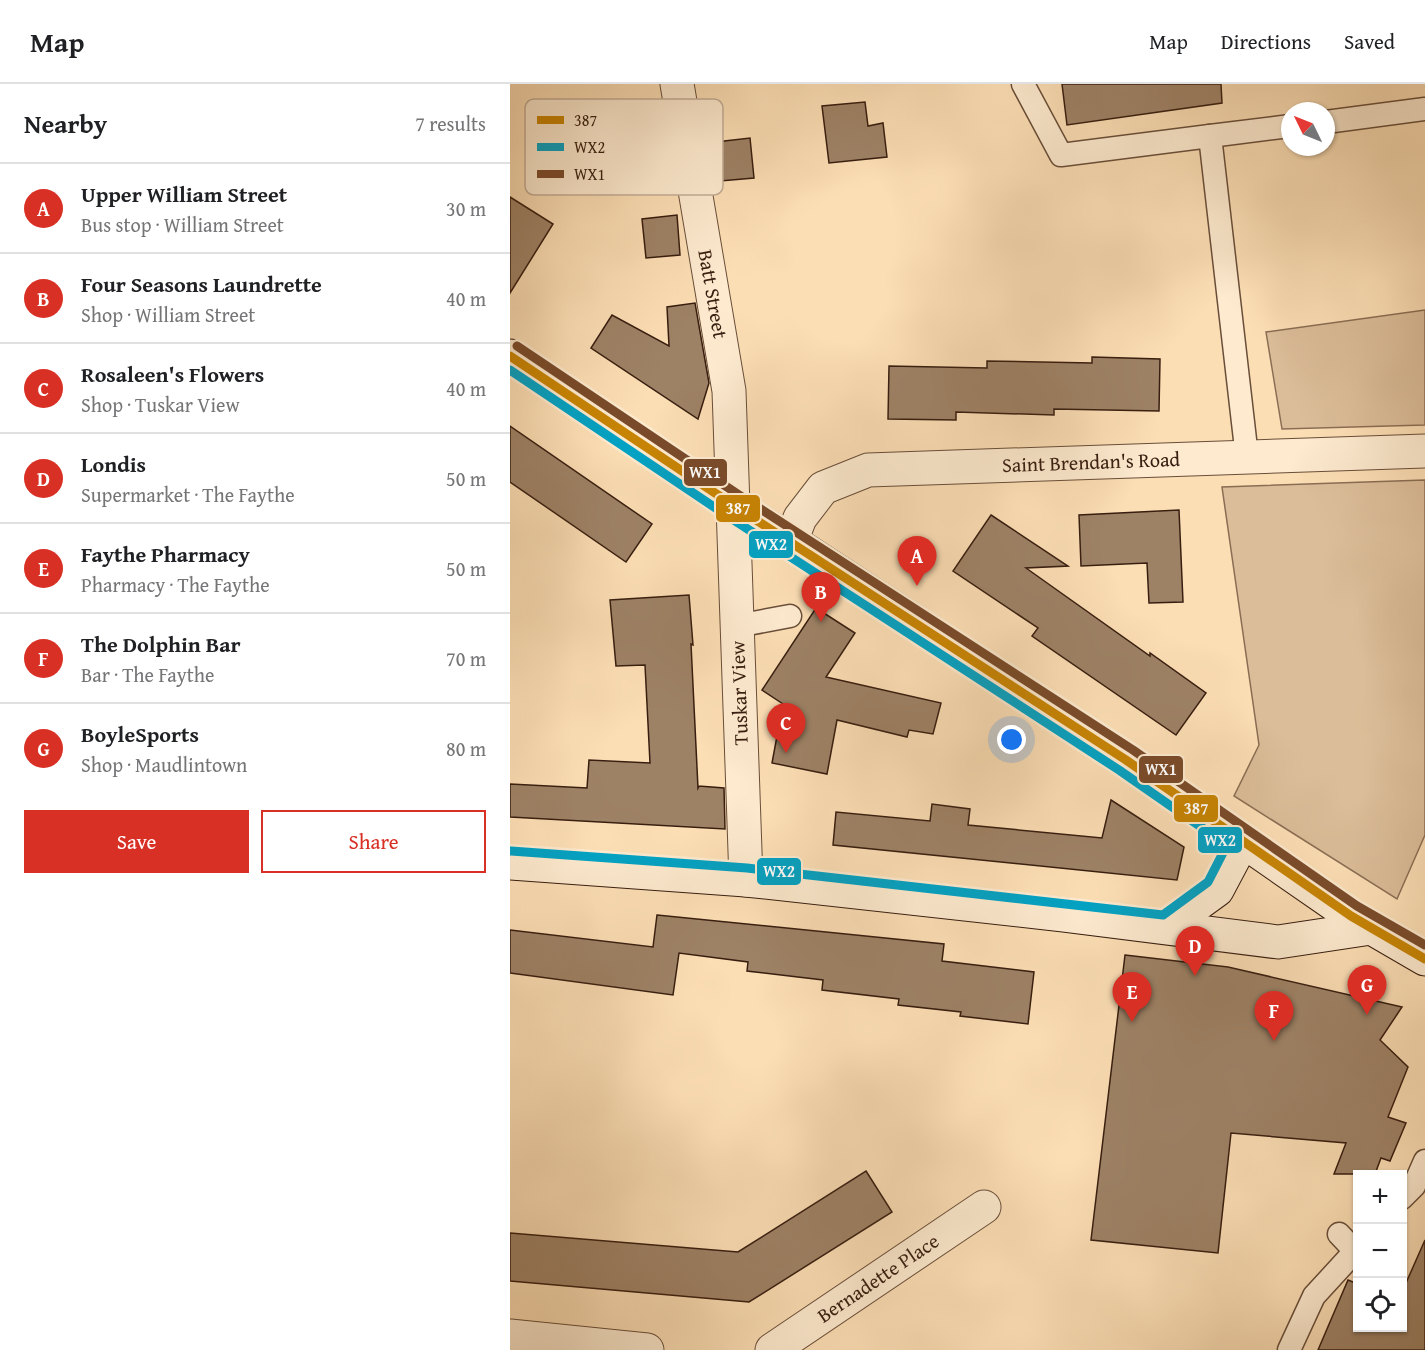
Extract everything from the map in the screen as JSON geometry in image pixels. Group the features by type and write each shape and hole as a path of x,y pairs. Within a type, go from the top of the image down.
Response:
{"street":[{"name":"Batt Street","path":"677,84 680,99"},
{"name":"Batt Street","path":"696,195 729,391 733,505"},
{"path":"510,356 733,505 1126,760 1371,928 1425,958"},
{"name":"Saint Brendan's Road","path":"791,541 800,518 823,488 868,470 1425,451"},
{"name":"Tuskar View","path":"733,505 746,880"},
{"path":"1166,927 1217,890 1243,841"},
{"path":"510,863 746,880 1166,927 1278,942 1371,928"},
{"name":"Bernadette Place","path":"772,1350 984,1207"},
{"path":"510,1336 647,1350"}],"lane":[{"path":"1023,84 1061,155 1281,127"},
{"path":"1335,121 1425,109"},
{"path":"1210,136 1247,457"},
{"path":"737,626 790,616"},
{"path":"1407,1193 1414,1185 1425,1161"},
{"path":"1339,1234 1353,1246"},
{"path":"1288,1350 1314,1296 1353,1252"}],"shaded area":[{"path":"1425,310 1425,425 1282,429 1266,332"},
{"path":"1425,480 1425,835 1397,899 1234,796 1259,745 1222,487"}],"building":[{"path":"1062,84 1221,84 1222,103 1067,125"},
{"path":"865,102 868,126 883,123 887,157 829,163 822,106"},
{"path":"750,138 754,178 723,181 723,141"},
{"path":"510,197 553,224 510,293"},
{"path":"677,215 680,255 646,258 642,219"},
{"path":"695,303 709,383 698,419 591,348 612,315 669,346 667,307"},
{"path":"1092,357 1160,359 1159,411 1054,409 1054,415 956,412 956,420 888,419 889,366 987,368 987,361 1092,363"},
{"path":"510,426 652,524 626,562 510,482"},
{"path":"1179,510 1183,602 1149,603 1147,563 1081,566 1079,515"},
{"path":"991,515 1068,566 1026,568 1206,693 1176,735 1032,636 1038,628 953,571"},
{"path":"689,595 698,788 699,786 724,788 725,829 510,817 510,784 587,788 589,760 650,763 645,665 616,666 610,600"},
{"path":"816,608 855,633 826,677 941,703 933,734 909,730 907,737 837,720 827,774 772,763 783,704 762,690"},
{"path":"1111,800 1184,847 1177,880 833,845 836,812 930,821 932,804 970,809 968,825 1102,838"},
{"path":"657,915 944,944 942,961 1034,972 1028,1024 960,1016 961,1012 898,1005 899,999 822,990 823,980 747,971 748,962 679,953 673,995 510,973 510,930 653,947"},
{"path":"1125,955 1228,967 1402,1007 1380,1040 1408,1067 1388,1117 1406,1123 1390,1161 1381,1158 1376,1170 1353,1170 1353,1174 1334,1174 1346,1143 1231,1133 1218,1253 1091,1240"},
{"path":"866,1171 892,1212 749,1302 510,1281 510,1233 738,1252"},
{"path":"1425,1240 1425,1350 1318,1350 1348,1280 1353,1282 1353,1332 1407,1332 1407,1281"}],"transit line":[{"name":"WX1","path":"517,346 739,495 1133,750 1357,906 1425,945"},
{"name":"387","path":"510,356 733,505 1126,760 1351,916 1425,959"},
{"name":"WX2","path":"510,370 726,515 1119,770 1227,845 1208,882 1163,915 747,868 511,851"}],"place":[{"name":"Upper William Street","path":"917,586"},
{"name":"Four Seasons Laundrette","path":"821,622"},
{"name":"Rosaleen's Flowers","path":"786,753"},
{"name":"Londis","path":"1195,976"},
{"name":"BoyleSports","path":"1367,1015"},
{"name":"Faythe Pharmacy","path":"1132,1022"},
{"name":"The Dolphin Bar","path":"1274,1041"}]}
